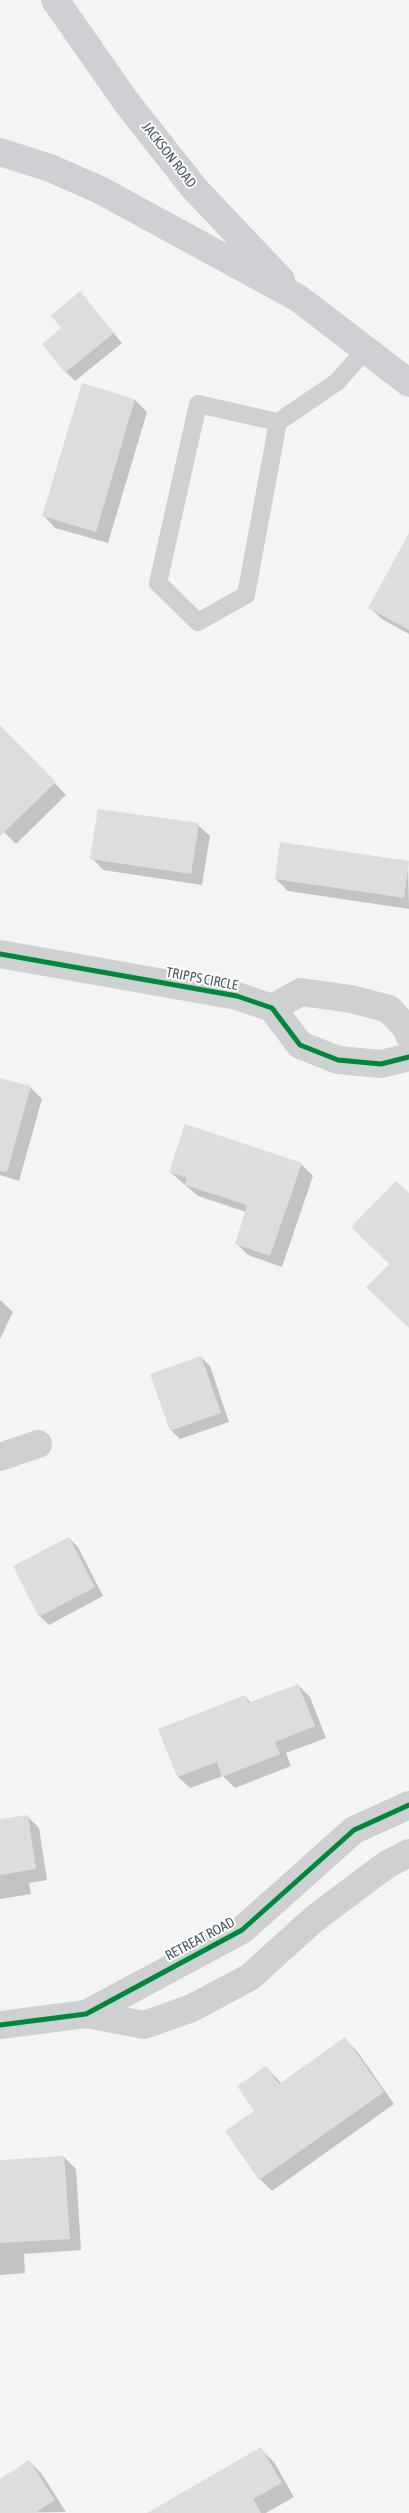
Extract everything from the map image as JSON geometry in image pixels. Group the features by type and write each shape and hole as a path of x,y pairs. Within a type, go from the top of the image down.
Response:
{"main road":[{"name":"JACKSON ROAD","path":"55,0 128,103 194,188 298,298"},
{"path":"0,152 50,168 100,190 298,298 409,383"}],"street":[{"name":"TRIPPS CIRCLE","path":"0,954 237,996 272,1008"},
{"path":"409,1035 408,1030 389,1009 351,999 301,992 272,1008 300,1045 338,1060 381,1064 409,1057"},
{"path":"0,1457 38,1444"},
{"name":"RETREAT ROAD","path":"86,2014 242,1930 354,1830 409,1806"},
{"name":"RETREAT ROAD","path":"0,2025 86,2014 144,2025 192,2008 250,1977 314,1919 386,1865 409,1854"}],"lane":[{"path":"278,422 198,404 158,583 198,622 246,595 278,422 338,382 365,350"}],"building":[{"path":"80,291 114,333 65,373 42,344 61,328 51,316"},
{"path":"82,383 135,399 96,532 42,516"},
{"path":"409,533 409,630 368,608"},
{"path":"0,725 56,782 0,836"},
{"path":"98,809 199,823 191,874 90,859"},
{"path":"280,842 409,861 404,898 275,879"},
{"path":"0,1078 31,1086 7,1172 0,1171"},
{"path":"185,1124 302,1163 270,1256 235,1244 247,1205 185,1185 187,1178 169,1172"},
{"path":"396,1181 409,1193 409,1328 366,1287 389,1264 351,1227"},
{"path":"201,1356 221,1413 170,1431 150,1374"},
{"path":"69,1537 95,1587 39,1617 13,1566"},
{"path":"298,1684 315,1726 275,1742 280,1754 222,1777 217,1762 177,1777 158,1729 245,1695 248,1703"},
{"path":"28,1815 36,1869 0,1875 0,1819"},
{"path":"345,2037 384,2092 259,2180 225,2131 254,2111 237,2086 266,2066 279,2084"},
{"path":"64,2156 70,2239 0,2243 0,2160"},
{"path":"261,2447 282,2483 253,2499 261,2513 147,2513"},
{"path":"29,2460 55,2500 35,2513 0,2513 0,2479"}],"cycle path":[{"path":"0,954 237,996 272,1008 300,1045 338,1060 381,1064 409,1057"},
{"path":"0,2025 86,2014 242,1930 354,1830 409,1805"}]}
